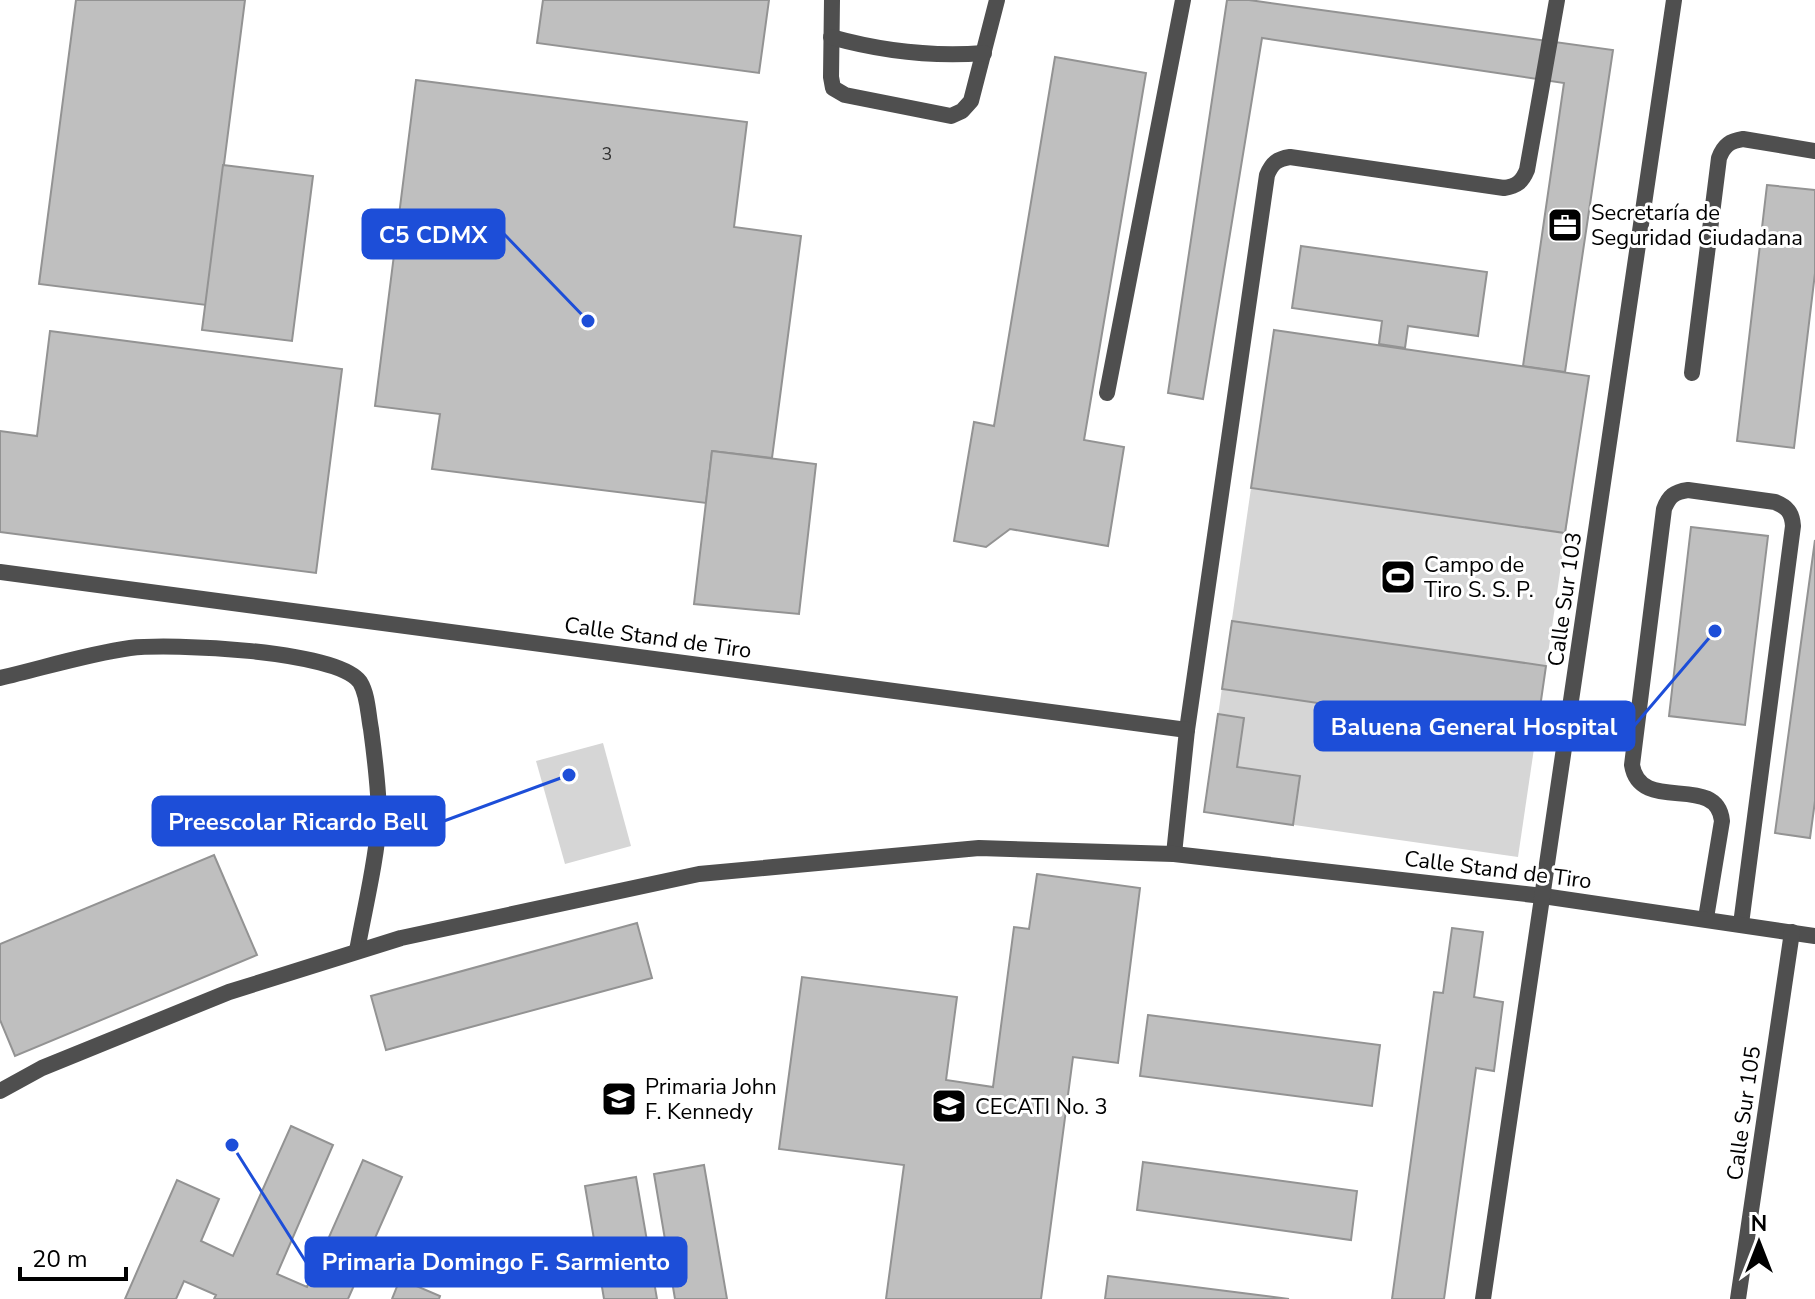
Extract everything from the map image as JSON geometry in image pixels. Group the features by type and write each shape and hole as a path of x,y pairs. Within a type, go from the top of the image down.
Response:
{"street":[{"path":"832,0 833,88 845,95 951,116 962,111 971,101 997,0"},
{"path":"1107,393 1183,0"},
{"path":"1174,854 1187,730 1267,175 1271,165 1279,159 1290,157 1504,188 1515,186 1523,180 1527,170 1557,0"},
{"name":"Calle Sur 103","path":"1483,1299 1674,0"},
{"path":"831,37 862,46 931,55 984,53"},
{"path":"1692,373 1719,158 1723,148 1732,141 1743,139 1815,151"},
{"path":"1706,918 1722,821 1720,810 1714,802 1704,797 1640,785 1632,765 1664,509 1668,499 1676,492 1688,490 1775,502 1785,506 1792,515 1741,924"},
{"name":"Calle Stand de Tiro","path":"0,572 1187,730"},
{"path":"0,678 129,648 173,645 284,656 350,672 360,683 366,697 379,781 379,823 357,951"},
{"name":"Calle Stand de Tiro","path":"0,1091 42,1068 229,992 401,938 699,874 979,848 1174,854 1543,896 1815,936"},
{"name":"Calle Sur 105","path":"1738,1299 1792,932"}],"shaded area":[{"name":"Campo de Tiro S. S. P.","path":"1274,330 1589,376 1518,857 1204,812"},
{"path":"603,743 631,846 565,864 536,761"}],"building":[{"path":"76,0 245,0 206,305 39,284"},
{"path":"543,0 769,0 759,73 537,43"},
{"name":"Secretaría de Seguridad Ciudadana","path":"1227,0 1249,0 1613,50 1565,372 1523,366 1564,83 1262,38 1203,399 1168,393"},
{"path":"1055,57 1146,73 1084,440 1124,447 1108,546 1010,529 986,547 954,541 974,422 994,426"},
{"path":"416,80 747,122 734,227 801,236 772,458 712,451 706,503 432,469 440,414 375,406"},
{"path":"223,165 313,176 292,341 202,330"},
{"path":"1767,185 1815,190 1815,273 1794,448 1737,441"},
{"path":"1301,246 1487,272 1478,336 1408,326 1405,348 1379,344 1382,321 1292,308"},
{"path":"1274,330 1589,376 1565,533 1251,488"},
{"path":"50,331 342,369 316,573 0,532 0,431 37,436"},
{"path":"712,451 816,464 799,614 694,604"},
{"path":"1691,527 1768,536 1745,725 1669,716"},
{"path":"1815,540 1815,801 1810,838 1775,833"},
{"path":"1232,621 1546,666 1536,735 1222,689"},
{"path":"1218,714 1244,718 1237,767 1300,776 1293,825 1204,812"},
{"path":"214,855 257,955 15,1056 0,1020 0,944"},
{"name":"CECATI No. 3","path":"1037,874 1140,888 1118,1063 1073,1057 1041,1299 886,1299 904,1165 779,1149 802,977 957,997 946,1080 993,1087 1014,927 1029,929"},
{"path":"637,923 652,978 386,1050 371,996"},
{"path":"1452,928 1483,932 1474,997 1503,1002 1494,1071 1476,1068 1444,1299 1392,1299 1434,992 1443,993"},
{"path":"1148,1015 1380,1045 1372,1106 1140,1076"},
{"path":"291,1126 333,1145 277,1274 307,1287 363,1160 402,1177 348,1299 214,1299 216,1295 184,1281 176,1299 125,1299 177,1180 219,1199 201,1241 233,1256"},
{"path":"1143,1162 1357,1191 1351,1240 1137,1210"},
{"path":"704,1165 727,1299 675,1299 654,1174"},
{"path":"636,1177 657,1299 604,1299 585,1186"},
{"path":"1108,1276 1289,1299 1105,1299"},
{"path":"400,1279 440,1296 439,1299 392,1299"}],"place":[{"name":"Secretaría de Seguridad Ciudadana","path":"1565,225"},
{"name":"C5 CDMX","path":"588,321"},
{"name":"Campo de Tiro S. S. P.","path":"1398,577"},
{"name":"Baluena General Hospital","path":"1715,631"},
{"name":"Preescolar Ricardo Bell","path":"569,775"},
{"name":"Primaria John F. Kennedy","path":"619,1099"},
{"name":"CECATI No. 3","path":"949,1106"},
{"name":"Primaria Domingo F. Sarmiento","path":"232,1145"}]}
